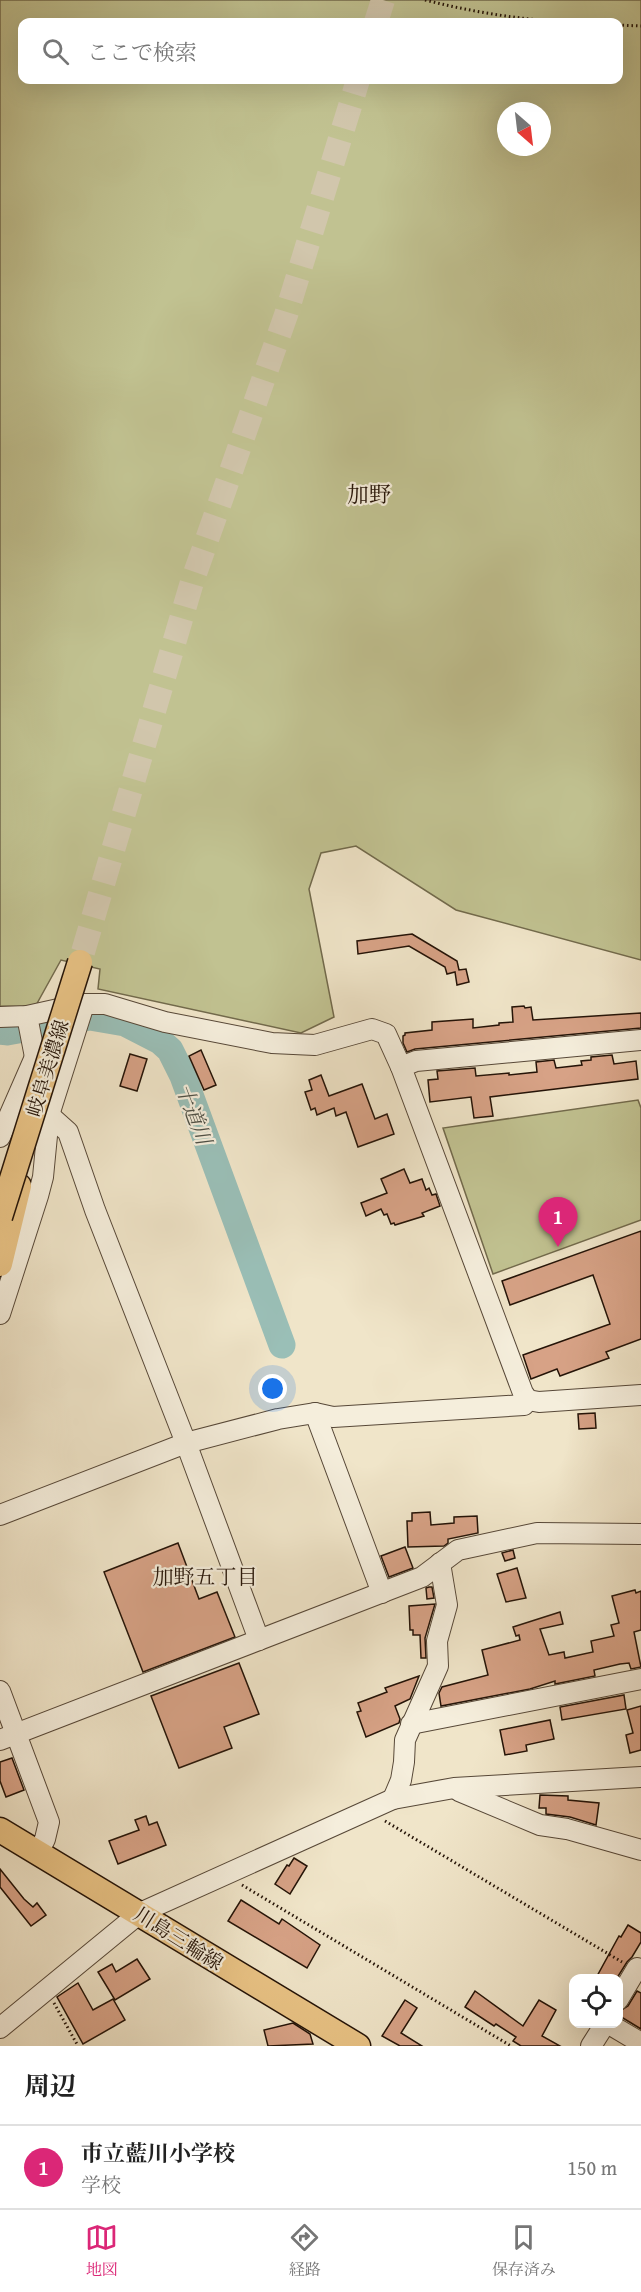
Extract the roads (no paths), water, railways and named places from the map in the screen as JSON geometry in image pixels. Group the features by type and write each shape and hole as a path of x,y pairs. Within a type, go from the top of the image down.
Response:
{"main road":[{"name":"岐阜美濃線","path":"0,1217 44,1114 81,957"},
{"path":"0,1264 44,1114"},
{"name":"川島三輪線","path":"0,1830 358,2046"}],"street":[{"path":"44,1114 82,1011 81,1004"},
{"path":"0,1017 28,1023 81,1004 105,1004 165,1022 272,1043 315,1045 372,1029 386,1034 401,1066 523,1393 528,1400 539,1402 641,1395"},
{"path":"0,1314 43,1177 44,1114 28,1023"},
{"path":"401,1066 416,1061 641,1040"},
{"path":"0,1137 35,1056"},
{"path":"44,1114 68,1132 94,1210 186,1443 259,1640"},
{"path":"0,1515 186,1443 278,1419 315,1413 333,1417 524,1405 528,1400"},
{"path":"315,1413 382,1593"},
{"path":"8,1737 422,1577 458,1550 537,1533 641,1534"},
{"path":"393,1799 401,1780 405,1740 438,1665 437,1641 447,1605 440,1563"},
{"path":"411,1724 641,1678"},
{"path":"0,1691 8,1737 49,1822 45,1839 38,1853"},
{"path":"0,2028 140,1913 393,1799 454,1788 641,1777"},
{"path":"454,1788 540,1825 567,1829 641,1850"},
{"path":"623,1992 640,1966"},
{"path":"591,2046 604,2028"},
{"path":"614,2028 641,2043"}],"waterway":[{"name":"十道川","path":"0,1031 7,1032 90,1017 125,1023 160,1041 170,1050 183,1076 282,1345"}],"tunnel":[{"path":"377,18 383,0"},
{"path":"83,952 192,582 286,315 357,84"}],"place":[{"name":"市立藍川小学校","path":"558,1247"}],"district":[{"name":"加野","path":"369,494"},
{"name":"加野五丁目","path":"205,1576"}]}
